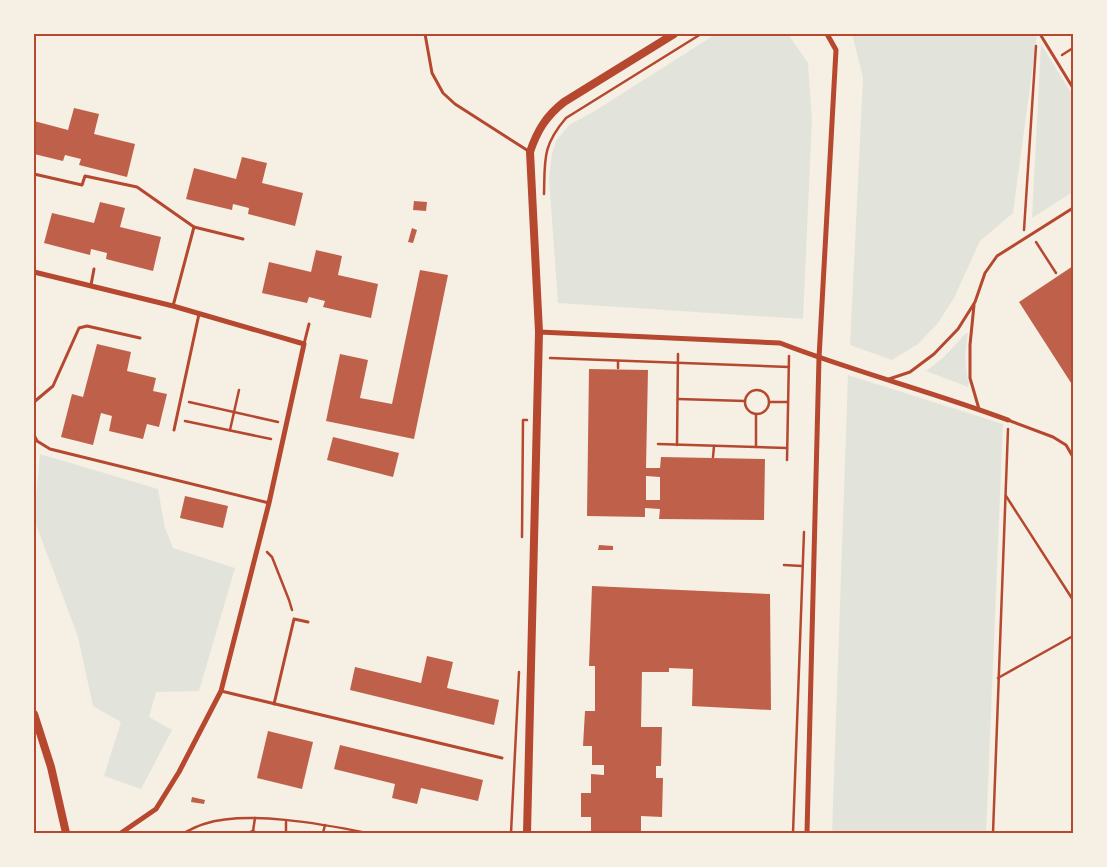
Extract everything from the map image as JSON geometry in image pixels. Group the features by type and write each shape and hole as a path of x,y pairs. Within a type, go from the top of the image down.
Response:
{"street":[{"path":"527,833 539,332 530,152 535,136 544,120 554,110 674,34"},
{"path":"806,833 819,358 836,50 826,34"},
{"path":"34,272 173,306 304,344 269,503 221,691 179,772 156,809 121,833"},
{"path":"539,332 780,343 819,358 1008,420"},
{"path":"34,714 51,767 66,833"}],"lane":[{"path":"424,34 432,73 443,93 455,104 530,152"},
{"path":"1040,34 1073,88"},
{"path":"34,174 82,185 85,176 137,187 194,226 243,239"},
{"path":"886,380 910,372 934,354 958,329 975,302 986,273 997,256 1073,208"},
{"path":"173,306 194,226"},
{"path":"90,286 94,269"},
{"path":"975,302 970,345 970,378 979,409"},
{"path":"174,430 199,314"},
{"path":"304,344 309,324"},
{"path":"34,402 53,386 79,328 87,326 140,338"},
{"path":"1008,420 1053,437 1066,445 1073,457"},
{"path":"34,435 37,441 50,449 269,503"},
{"path":"274,704 294,619 308,622"},
{"path":"221,691 502,758"}],"path":[{"path":"1023,239 1037,44"},
{"path":"1056,58 1073,48"},
{"path":"1032,234 1056,273"},
{"path":"787,460 789,347"},
{"path":"677,445 678,354"},
{"path":"550,358 788,366"},
{"path":"618,361 618,368"},
{"path":"230,430 238,390"},
{"path":"756,390 765,393 769,402 764,411 756,414 748,410 745,401 747,394 756,390"},
{"path":"678,399 745,401"},
{"path":"180,400 278,422"},
{"path":"769,402 788,402"},
{"path":"756,414 756,447"},
{"path":"176,419 271,439"},
{"path":"993,833 1008,420"},
{"path":"658,444 787,448"},
{"path":"713,456 714,446"},
{"path":"1005,496 1073,600"},
{"path":"267,552 272,557 289,600 294,619"},
{"path":"784,565 802,566"},
{"path":"998,678 1073,636"},
{"path":"253,831 255,818"},
{"path":"183,833 204,824 228,819 255,818 325,824 367,833"},
{"path":"286,821 286,833"},
{"path":"323,833 325,824"},
{"path":"248,833 253,831 257,833"}],"shaded area":[{"path":"716,34 788,34 808,63 812,120 803,319 558,303 549,179 552,153 556,141 569,125 593,112"},
{"path":"852,34 1037,34 1013,213 980,241 954,298 938,323 918,344 892,360 850,345 863,78"},
{"path":"1041,44 1073,96 1073,192 1032,218"},
{"path":"966,333 968,334 966,371 968,387 926,371 944,357"},
{"path":"848,375 1003,424 986,833 832,833"},
{"path":"40,454 158,489 165,528 173,548 235,568 199,691 156,692 149,717 172,730 141,789 104,776 121,722 93,706 78,637 34,519"}],"building":[{"path":"74,108 99,114 94,134 135,144 127,177 79,165 81,159 65,155 63,161 34,154 34,121 68,130"},
{"path":"242,157 267,163 262,183 303,193 295,226 248,214 249,208 233,204 232,210 186,199 194,168 236,179"},
{"path":"414,201 427,202 426,211 413,210"},
{"path":"100,202 125,208 120,227 161,237 153,271 106,259 107,253 91,249 90,255 44,243 52,213 94,223"},
{"path":"412,228 417,230 413,243 408,242"},
{"path":"316,250 342,256 338,275 378,284 371,318 323,307 325,301 309,297 307,303 262,293 269,262 311,272"},
{"path":"1073,266 1073,386 1019,302"},
{"path":"420,270 448,275 414,439 326,421 340,354 368,360 360,398 392,404"},
{"path":"97,344 131,352 127,371 156,378 153,391 167,394 159,427 147,424 143,439 109,431 112,416 101,413 93,445 61,437 72,394 83,397"},
{"path":"589,369 648,370 646,468 660,468 661,457 765,459 764,520 659,519 660,509 645,508 645,517 587,516","holes":["646,476 660,477 660,500 646,500"]},
{"path":"333,437 399,453 393,477 327,460"},
{"path":"185,496 228,506 223,528 180,518"},
{"path":"599,545 613,546 613,550 598,550"},
{"path":"592,586 770,594 771,710 692,706 693,669 669,668 669,672 642,672 641,727 662,727 661,766 656,766 656,778 663,778 662,817 641,816 641,833 591,833 591,817 581,817 581,793 591,793 591,774 604,775 604,765 592,765 592,746 583,746 585,711 595,711 595,666 589,666"},
{"path":"427,656 453,662 447,688 499,700 494,725 350,690 355,667 421,683"},
{"path":"268,731 313,742 302,789 257,778"},
{"path":"340,745 483,780 478,801 421,788 417,804 392,798 395,784 334,769"},
{"path":"192,797 205,800 204,804 191,802"}]}
